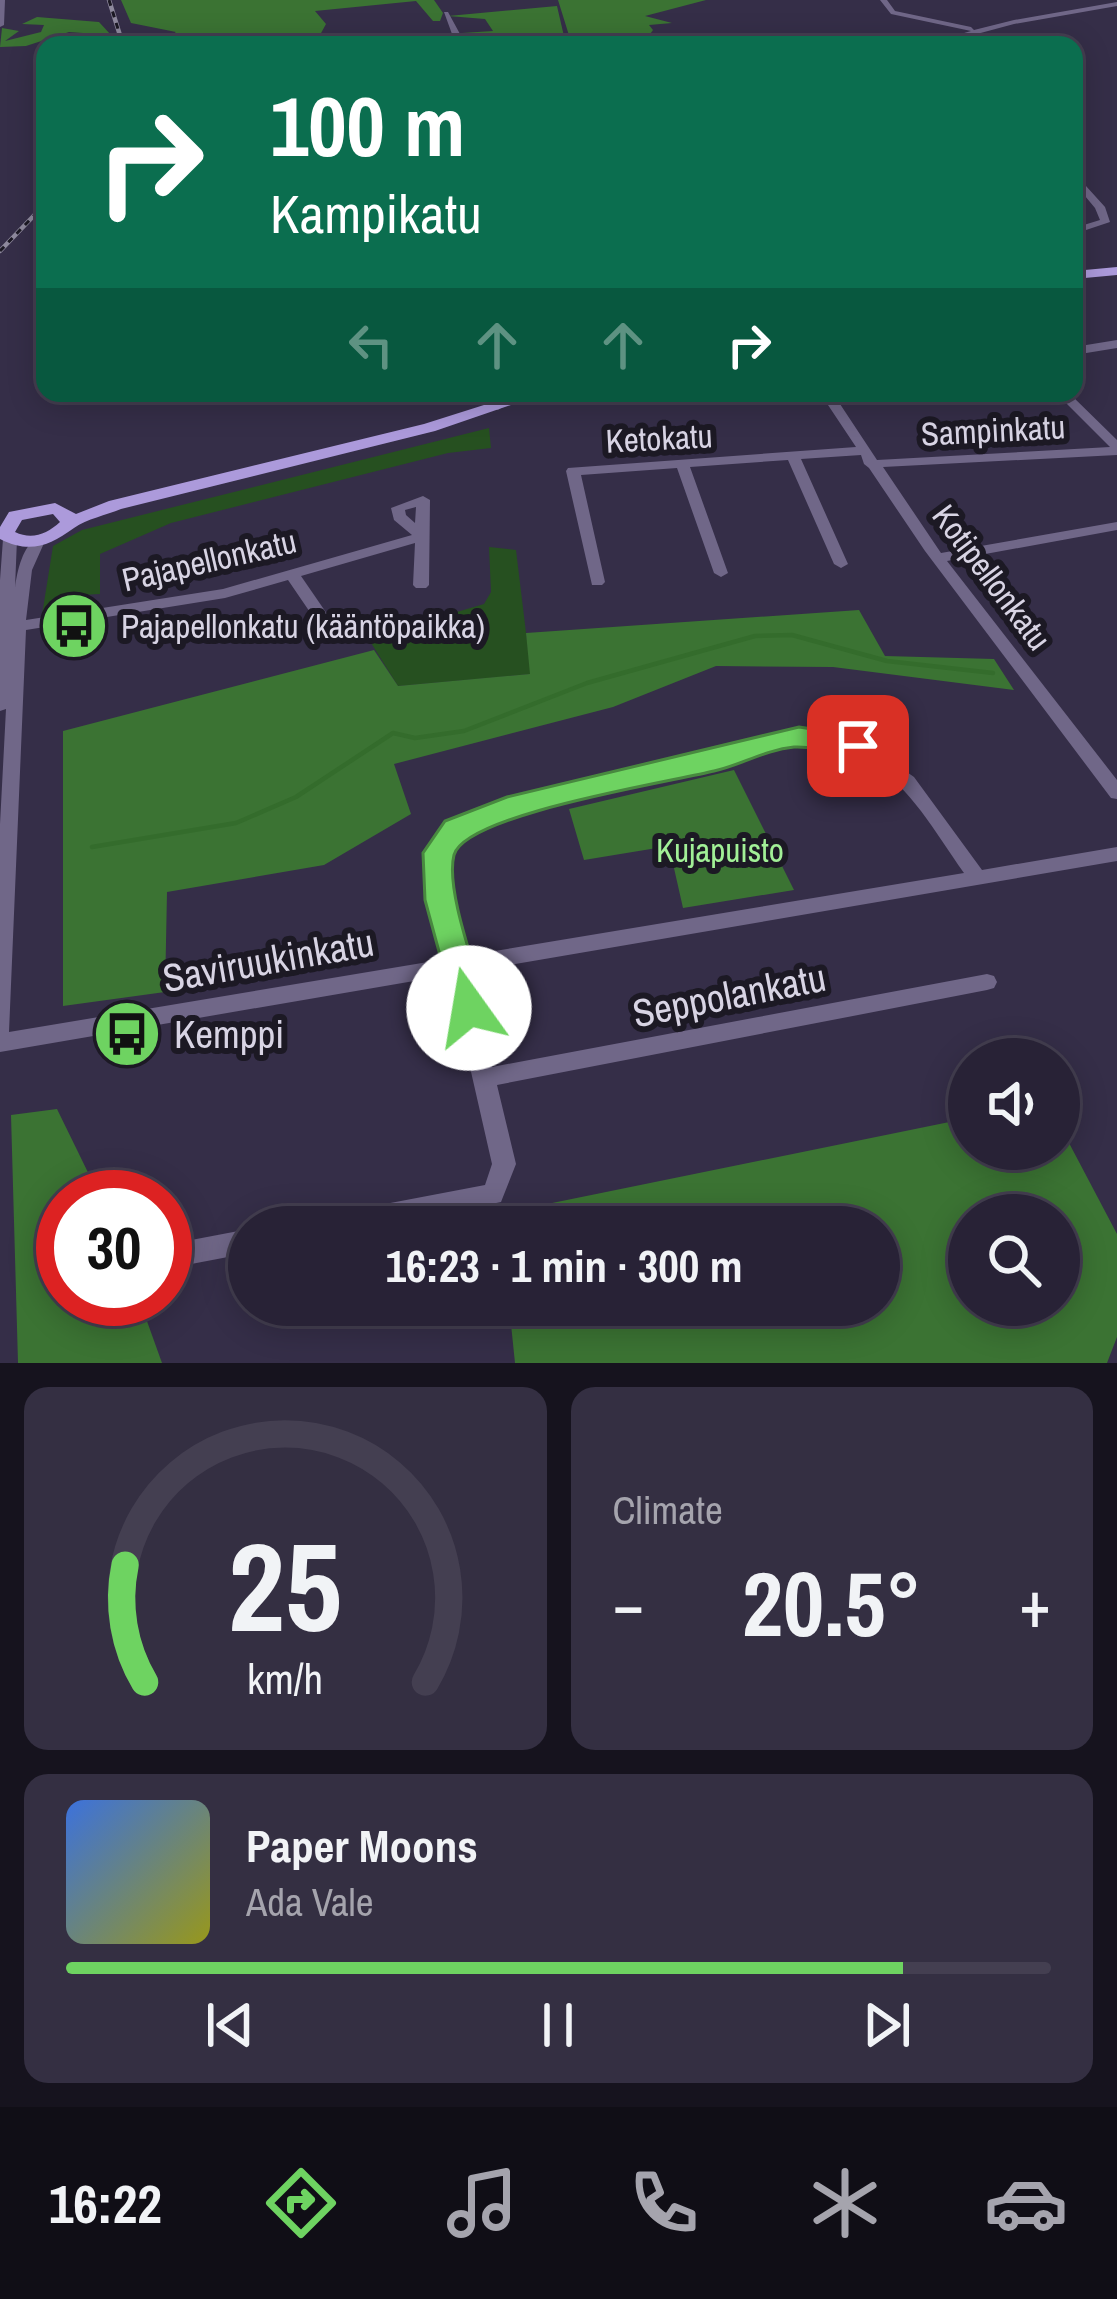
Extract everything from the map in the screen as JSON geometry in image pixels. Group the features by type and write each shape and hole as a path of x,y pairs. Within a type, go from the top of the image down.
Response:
{"main road":[{"path":"1083,274 1117,271"},
{"path":"6,528 45,508 65,517 343,450 510,402"},
{"path":"6,528 38,541 61,532 65,517"}],"street":[{"path":"0,25 2,0"},
{"path":"883,0 892,13 977,30"},
{"path":"958,36 1117,4"},
{"path":"446,13 456,36"},
{"path":"1083,188 1106,216 1102,226 1083,229"},
{"path":"1083,202 1098,203"},
{"path":"1083,350 1117,344"},
{"path":"1100,347 1117,363"},
{"path":"490,402 498,406"},
{"name":"Kotipellonkatu","path":"831,402 938,558 1117,794"},
{"path":"1071,402 1117,449"},
{"name":"Sampinkatu","path":"867,458 1117,449"},
{"path":"793,457 841,564"},
{"name":"Ketokatu","path":"597,582 573,470 793,457 867,458"},
{"path":"682,464 722,573"},
{"path":"938,558 1117,526"},
{"path":"0,1029 12,627 6,528"},
{"name":"Pajapellonkatu","path":"12,627 192,600 423,536 421,585"},
{"path":"0,705 25,570 38,541"},
{"path":"292,574 337,640"},
{"path":"431,1206 494,1194 504,1164 442,900 439,853 456,829 507,808 718,760 769,741 828,739 883,759 908,781 978,878"},
{"name":"Saviruukinkatu","path":"0,1043 1117,854"},
{"name":"Seppolankatu","path":"484,1078 987,982"},
{"path":"192,1252 228,1245"}],"green space":[{"path":"121,0 434,0 443,13 440,21 433,21 416,1 315,11 326,24 320,35 452,34 451,36 170,36 176,32 131,23"},
{"path":"558,0 706,0 645,16 672,23 649,25 653,30 649,36 569,36"},
{"path":"557,6 564,36 461,36 493,31 485,19 448,16"},
{"path":"37,17 99,22 111,35 69,32 36,36 36,43 26,46 0,47 2,28 19,31 5,41 41,32 44,25 22,24"},
{"path":"489,428 491,448 448,453 171,523 100,554 100,594 64,596 42,615 53,546 82,530"},
{"path":"489,547 516,550 531,674 398,686 368,638 484,604 491,592"},
{"path":"859,610 885,656 994,659 1014,690 833,667 716,666 613,707 394,764 411,814 324,865 167,892 165,992 63,1006 63,731 374,650 398,686 530,674 526,633"},
{"name":"Kujapuisto","path":"734,770 794,890 683,908 669,846 584,860 569,809"},
{"path":"57,1109 87,1170 36,1170 36,1326 149,1326 162,1363 18,1363 11,1115"},
{"path":"948,1122 948,1170 1080,1170 1080,1164 1117,1234 1117,1337 1107,1363 515,1363 511,1326 900,1326 900,1206 537,1206"}],"waterway":[{"path":"92,847 236,823 296,797 393,733 415,738 464,731 587,683 755,636 792,635 887,661 993,673"}],"railway":[{"path":"109,0 120,36"},
{"path":"0,251 36,213"}],"place":[{"name":"Pajapellonkatu (kääntöpaikka)","path":"74,626"},
{"name":"Kemppi","path":"127,1034"}],"route":[{"path":"469,1008 442,900 439,853 456,829 507,808 718,760 769,741 799,737 858,746"}]}
